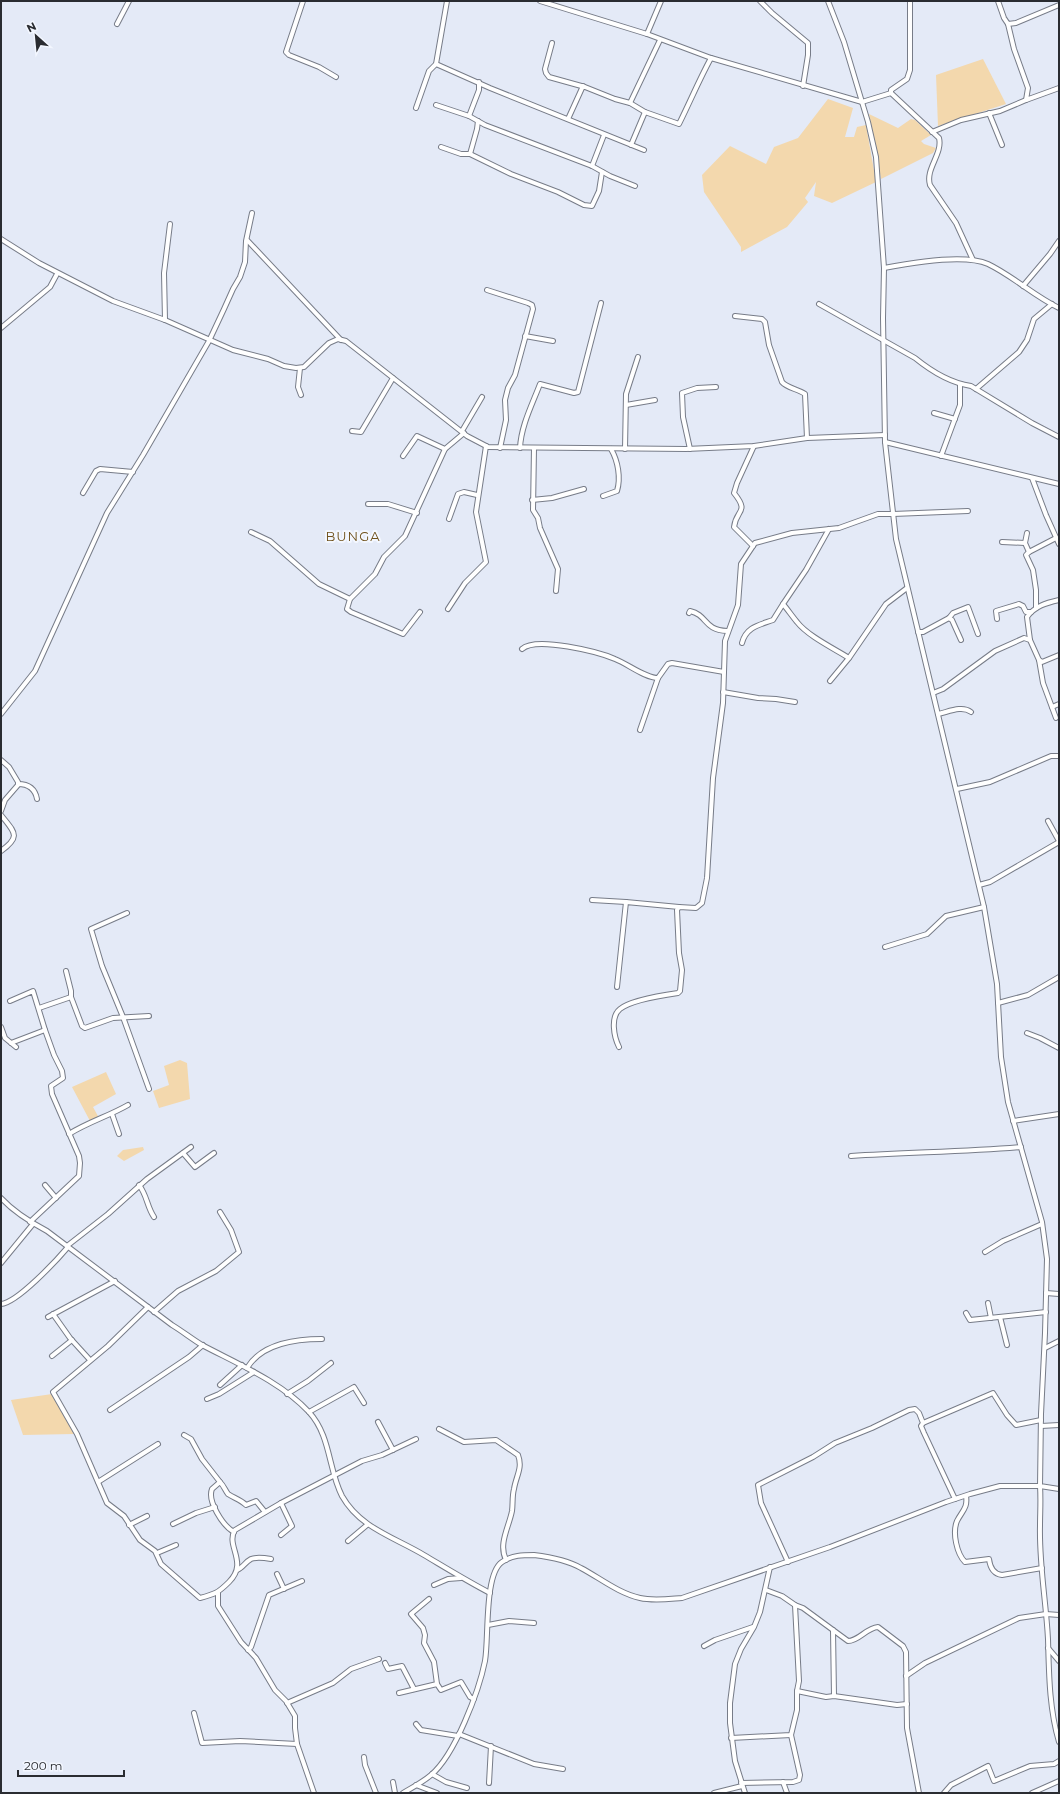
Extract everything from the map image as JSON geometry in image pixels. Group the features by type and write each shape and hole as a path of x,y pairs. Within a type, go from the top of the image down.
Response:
{"street":[{"path":"117,24 129,1"},
{"path":"303,1 286,52 289,55 319,67 336,77"},
{"path":"416,108 430,71 436,64 447,1"},
{"path":"540,1 647,34 711,58 802,86 862,102 891,93"},
{"path":"647,34 661,1"},
{"path":"760,1 808,43 808,55 802,86"},
{"path":"828,1 844,42 868,122 876,157 884,268 883,340 885,442 896,539 984,907 998,1003 1001,1057 1008,1102 1042,1224 1047,1259 1041,1420 1040,1526 1048,1667 1053,1711 1059,1742"},
{"path":"891,93 891,90 894,87 908,79 910,70 910,1"},
{"path":"998,1 1004,18 1008,24 1014,49 1028,88 1026,100"},
{"path":"1008,24 1016,23 1059,4"},
{"path":"630,102 660,40"},
{"path":"552,43 545,69 549,77 583,86 615,100 630,102 644,112 679,124 691,100 695,87 711,58"},
{"path":"436,64 604,135 644,150"},
{"path":"469,116 479,90 479,82"},
{"path":"568,119 583,86"},
{"path":"932,132 961,120 1000,111 1059,88"},
{"path":"891,93 939,138 941,145 928,178 930,185 956,222 973,260"},
{"path":"436,105 469,116 528,142 592,166 602,172 635,186"},
{"path":"631,145 644,112"},
{"path":"989,113 1002,145"},
{"path":"470,154 478,121"},
{"path":"592,166 604,135"},
{"path":"441,147 461,154 470,154 511,174 558,192 584,205 592,206 599,191 602,172"},
{"path":"1,714 36,671 107,513 133,472 209,341 240,276 245,262 252,213"},
{"path":"165,320 164,273 170,224"},
{"path":"1,239 57,274 90,288 114,301 165,320 209,341 233,350 268,359 284,366 304,367 329,343 338,339 342,340"},
{"path":"247,240 342,340 350,344 463,432 486,446 500,448 626,450 690,449 754,446 807,438 885,435"},
{"path":"1023,286 1059,241"},
{"path":"884,268 922,261 973,260 987,264 1059,308"},
{"path":"1,328 15,318 30,302 50,287 57,274"},
{"path":"487,290 532,305 533,309 515,375 508,388 505,400 506,420 500,448"},
{"path":"520,448 522,430 540,384 574,393 578,392 601,303"},
{"path":"819,304 915,358 928,368 960,384 971,386 1032,423 1059,437"},
{"path":"976,389 1019,352 1027,340 1034,319 1052,304"},
{"path":"735,316 762,320 765,322 769,345 782,382 785,386 799,390 805,394 807,438"},
{"path":"525,336 553,341"},
{"path":"626,450 626,394 638,356"},
{"path":"300,368 298,388 301,395"},
{"path":"352,431 361,432 393,378"},
{"path":"941,456 960,405 960,384"},
{"path":"690,449 683,417 682,393 697,388 716,387"},
{"path":"420,612 403,634 348,611 347,606 350,599 375,574 384,557 405,536 417,513 430,480 446,449 463,432 482,398"},
{"path":"626,405 655,400"},
{"path":"934,412 955,419"},
{"path":"403,456 415,438 419,435 446,449"},
{"path":"885,442 1059,484"},
{"path":"448,609 465,583 486,562 476,519 477,495 486,446"},
{"path":"753,546 734,526 734,521 742,511 742,502 734,493 754,446"},
{"path":"534,448 533,510 538,518 540,528 558,569 556,591"},
{"path":"603,496 617,491 618,488 619,473 615,456 611,449"},
{"path":"83,493 96,471 100,469 133,472"},
{"path":"1032,478 1059,544"},
{"path":"532,500 552,498 584,489"},
{"path":"449,519 458,494 464,492 477,495"},
{"path":"368,504 388,504 417,513"},
{"path":"592,900 696,908 702,903 707,878 713,778 724,692 725,641 738,605 741,564 755,543 792,533 839,528 878,514 968,511"},
{"path":"742,643 748,630 759,624 773,620 806,570 829,529"},
{"path":"251,532 270,541 319,584 350,599"},
{"path":"1027,533 1025,543 1029,552"},
{"path":"1036,608 1036,590 1033,570 1026,555 1056,538"},
{"path":"1002,542 1025,543"},
{"path":"830,681 849,658 886,604 907,588"},
{"path":"1056,718 1043,683 1039,660 1030,640 1027,616 1042,604 1059,600"},
{"path":"783,604 804,629 849,658"},
{"path":"997,619 996,610 1019,604 1023,606 1026,612 1031,612"},
{"path":"918,632 923,632 949,618 953,613 968,607 978,634"},
{"path":"689,613 690,611 698,613 710,627 718,631 727,632"},
{"path":"949,618 952,620 961,640"},
{"path":"933,693 943,689 994,651 1024,638 1028,632"},
{"path":"1024,638 1030,640"},
{"path":"522,649 529,645 540,643 600,654 635,668 652,678 658,678"},
{"path":"1039,660 1042,662 1059,655"},
{"path":"640,730 658,678 668,664 672,663 724,672"},
{"path":"724,692 795,702"},
{"path":"1052,707 1059,704"},
{"path":"938,714 967,708 971,712"},
{"path":"957,789 990,782 1051,756 1059,756"},
{"path":"1,760 9,767 18,784"},
{"path":"18,784 28,785 32,788 37,799"},
{"path":"1,811 5,800 18,784"},
{"path":"1,815 15,833 14,839 1,851"},
{"path":"979,885 990,882 1059,842 1048,821"},
{"path":"617,987 626,902"},
{"path":"619,1047 614,1034 614,1022 616,1013 621,1008 655,997 678,993 680,991 682,970 679,953 677,910 679,907"},
{"path":"885,947 927,934 946,916 984,907"},
{"path":"126,913 91,929 102,966 123,1017 149,1090"},
{"path":"66,971 71,990 70,997 82,1026 85,1028 113,1018 149,1016"},
{"path":"998,1003 1028,995 1059,977"},
{"path":"1,1263 32,1223 79,1176 80,1171 79,1156 52,1094 51,1086 63,1078 62,1071 54,1056 34,991 10,1001"},
{"path":"39,1008 70,997"},
{"path":"1,1027 3,1039 16,1047"},
{"path":"11,1043 45,1030"},
{"path":"1027,1033 1059,1048"},
{"path":"69,1134 87,1123 112,1114 128,1105"},
{"path":"112,1114 119,1134"},
{"path":"1014,1121 1059,1114"},
{"path":"1,1304 7,1303 33,1283 68,1247 108,1214 139,1185 191,1147"},
{"path":"851,1156 937,1151 964,1152 1021,1147"},
{"path":"183,1154 195,1167 214,1153"},
{"path":"45,1185 56,1198"},
{"path":"139,1185 144,1192 149,1209 154,1217"},
{"path":"1,1198 32,1223 47,1231 154,1312 203,1345 242,1365 288,1394 309,1412 324,1438 334,1476 341,1494 349,1506 367,1525 424,1555 461,1578 490,1593"},
{"path":"154,1312 178,1291 216,1271 239,1252 231,1230 220,1212"},
{"path":"985,1252 1042,1224"},
{"path":"48,1317 114,1282"},
{"path":"1046,1293 1059,1294"},
{"path":"988,1303 990,1318"},
{"path":"148,1306 108,1346 53,1392 77,1434 107,1503 124,1516 140,1540 157,1553 161,1564 200,1598 218,1593 236,1575 238,1566 233,1543 234,1532"},
{"path":"966,1313 970,1320 1046,1312"},
{"path":"53,1314 72,1340 90,1360"},
{"path":"1000,1317 1007,1345"},
{"path":"247,1368 257,1354 271,1346 322,1339"},
{"path":"52,1356 72,1340"},
{"path":"1044,1348 1059,1341"},
{"path":"110,1410 189,1357 203,1345"},
{"path":"288,1394 308,1381 330,1363"},
{"path":"220,1385 242,1365"},
{"path":"207,1399 219,1394 254,1372"},
{"path":"309,1412 354,1387 364,1403"},
{"path":"923,1423 993,1393 1007,1415 1016,1425 1041,1420"},
{"path":"788,1562 761,1503 758,1484 813,1457 835,1444 909,1410 915,1409 919,1413 923,1423 921,1426 924,1434 955,1499"},
{"path":"378,1422 393,1450"},
{"path":"1041,1426 1059,1425"},
{"path":"439,1429 464,1442 496,1440 518,1456 521,1463 521,1468 514,1487 512,1511 505,1532 503,1550 506,1560"},
{"path":"184,1435 192,1439 202,1459 224,1485 226,1492 246,1505 256,1501 265,1512"},
{"path":"234,1532 281,1503 362,1461 393,1450 416,1438"},
{"path":"98,1482 158,1444"},
{"path":"220,1482 210,1492 214,1507 224,1525 234,1532"},
{"path":"404,1793 432,1774 458,1735 474,1699 485,1661 492,1578 496,1568 506,1560 518,1555 544,1556 559,1559 580,1567 615,1588 639,1598 651,1600 682,1598 788,1562 955,1499 1000,1486 1040,1486 1059,1489"},
{"path":"966,1496 968,1503 964,1512 957,1521 955,1531 961,1558 965,1562 989,1559 990,1567 997,1575 1042,1568"},
{"path":"281,1503 292,1526 281,1535"},
{"path":"173,1524 196,1513 214,1507"},
{"path":"130,1525 147,1516"},
{"path":"348,1541 367,1525"},
{"path":"157,1553 176,1545"},
{"path":"237,1570 250,1559 271,1559"},
{"path":"745,1793 735,1761 731,1738 730,1702 740,1649 754,1627 766,1590 770,1567"},
{"path":"277,1574 284,1589"},
{"path":"434,1585 448,1580 461,1578"},
{"path":"248,1650 251,1647 269,1595 302,1581"},
{"path":"766,1590 777,1593 795,1605 803,1608 850,1642 875,1627 903,1646 906,1652 907,1728 919,1793"},
{"path":"218,1593 218,1606 241,1642 256,1658 274,1690 287,1703 295,1716 297,1744 314,1793"},
{"path":"429,1599 410,1614 423,1628 425,1635 424,1643 434,1662 437,1684 441,1690 461,1682 470,1697 474,1699"},
{"path":"714,1793 742,1784 797,1782 800,1778 791,1735 797,1710 797,1691 799,1681 795,1605"},
{"path":"906,1676 925,1663 1019,1618 1046,1614 1059,1615"},
{"path":"488,1625 509,1621 534,1623"},
{"path":"704,1646 715,1640 754,1627"},
{"path":"833,1630 834,1696"},
{"path":"1048,1648 1059,1661"},
{"path":"287,1703 333,1683 351,1670 379,1659"},
{"path":"385,1663 388,1669 402,1666 414,1689"},
{"path":"399,1693 437,1684"},
{"path":"797,1691 826,1697 834,1696 897,1705 907,1704"},
{"path":"194,1713 202,1743 240,1741 297,1744"},
{"path":"416,1724 421,1730 458,1735 491,1746 534,1764 563,1769"},
{"path":"731,1738 791,1735"},
{"path":"489,1783 491,1746"},
{"path":"364,1757 365,1765 376,1793"},
{"path":"944,1793 951,1785 988,1766 994,1781 1030,1766 1054,1764 1059,1761"},
{"path":"432,1774 446,1782 467,1788"},
{"path":"1032,1793 1059,1781"},
{"path":"393,1782 395,1793"},
{"path":"783,1782 787,1793"},
{"path":"416,1785 436,1793"}],"shaded area":[{"path":"983,59 1006,104 938,126 936,75"},
{"path":"828,99 853,108 845,137 854,137 857,127 866,125 876,182 832,203 814,196 816,182 805,198 808,202 787,227 741,252 741,247 704,192 702,175 730,146 766,164 774,147 798,138"},
{"path":"869,114 898,128 911,119 915,120 931,135 921,141 924,144 936,148 933,153 881,179"},
{"path":"180,1060 187,1063 190,1099 159,1108 153,1091 169,1085 164,1066"},
{"path":"106,1072 116,1094 93,1107 99,1118 90,1121 72,1087"},
{"path":"143,1147 144,1150 124,1161 117,1156 123,1150"},
{"path":"52,1394 74,1434 23,1435 11,1400"}],"district":[{"name":"BUNGA","path":"353,536"}]}
